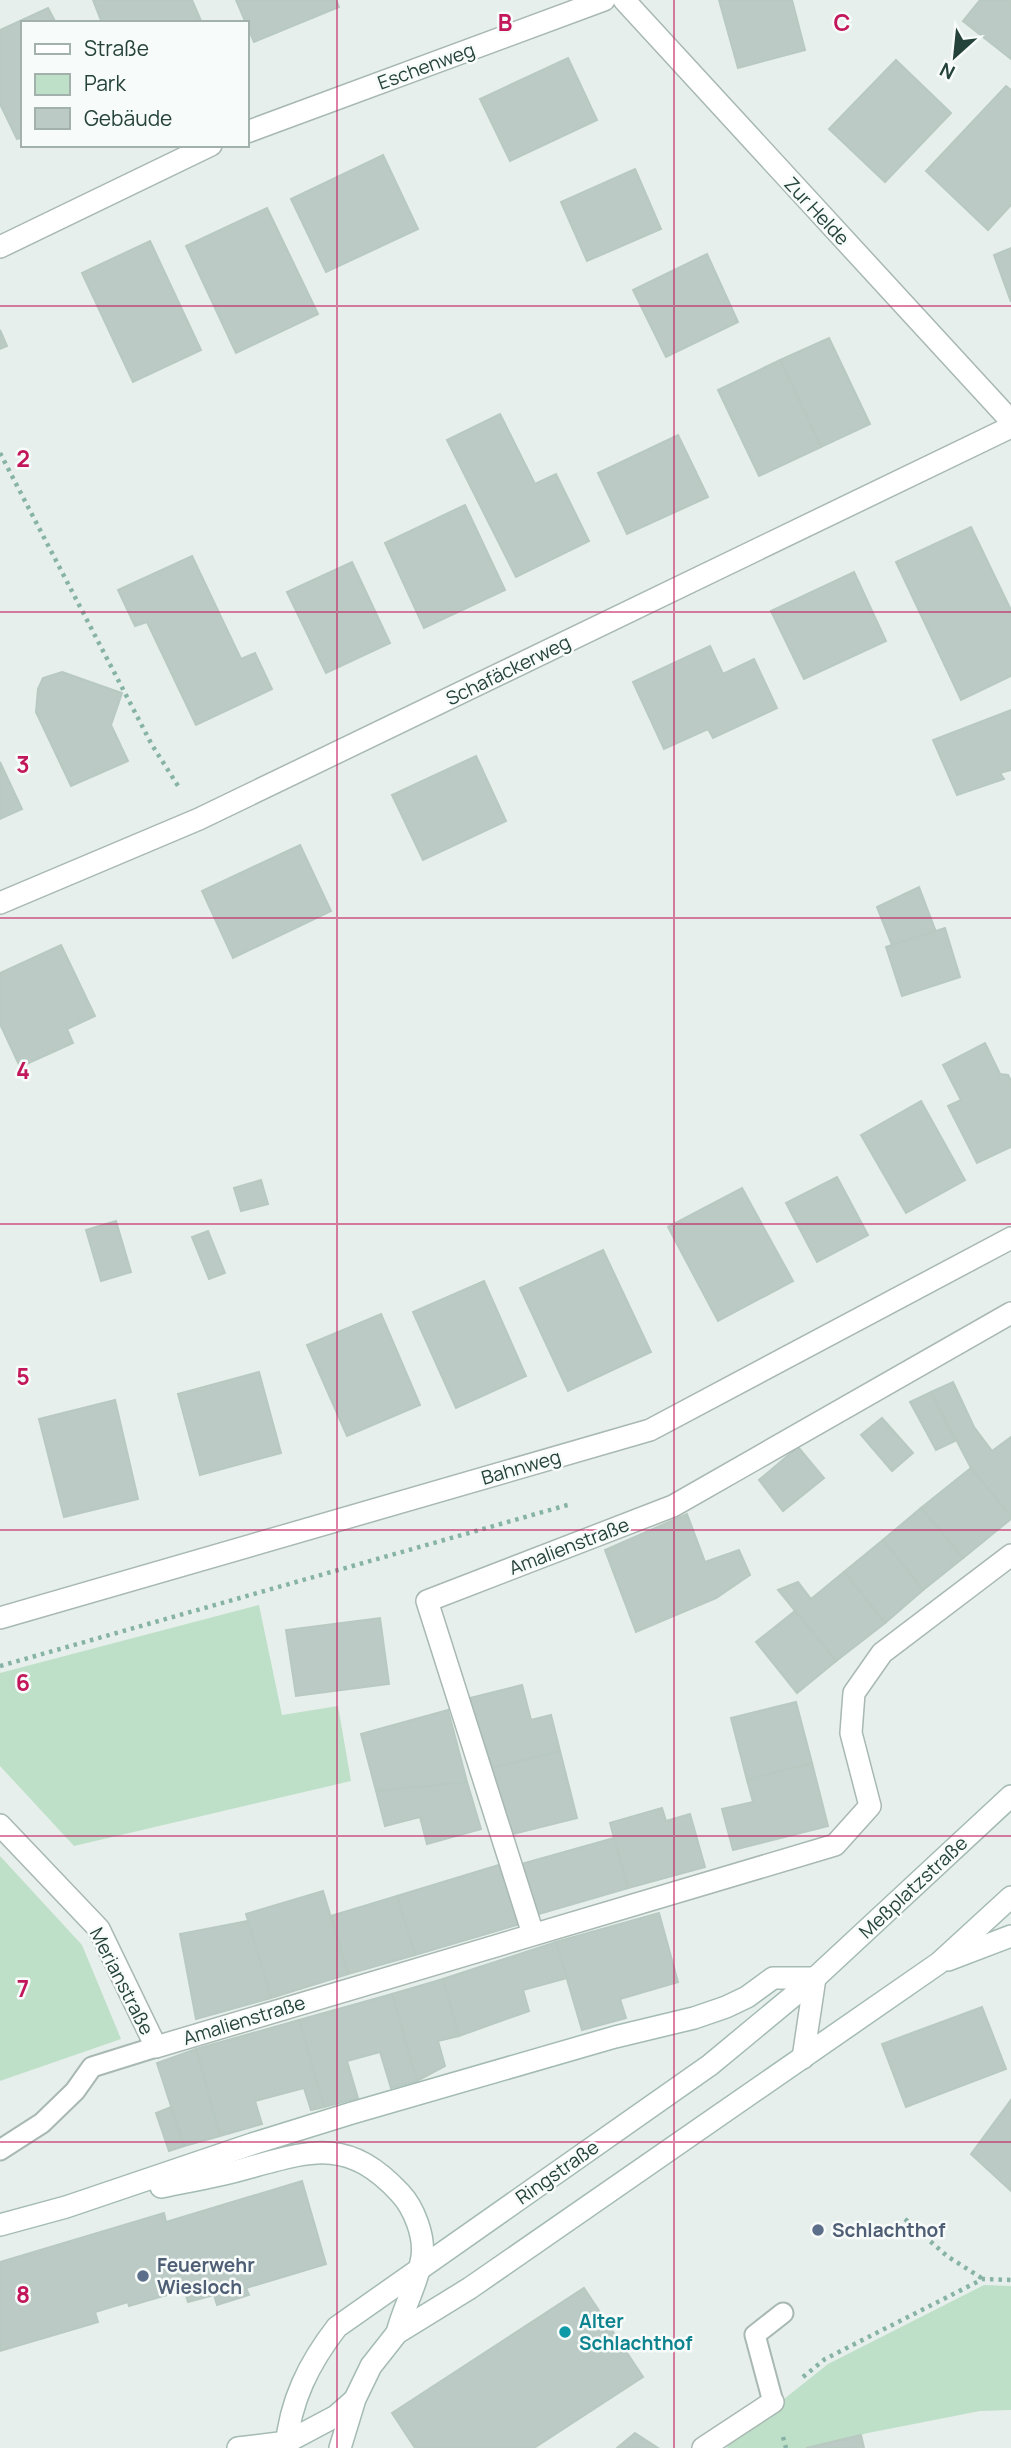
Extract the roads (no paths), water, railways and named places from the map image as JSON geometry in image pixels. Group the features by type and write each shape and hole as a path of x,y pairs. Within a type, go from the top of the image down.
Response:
{"street":[{"name":"Eschenweg","path":"248,132 604,0"},
{"name":"Zur Helde","path":"624,0 1011,421"},
{"path":"0,247 207,147"},
{"name":"Schafäckerweg","path":"0,903 199,819 1011,428"},
{"name":"Bahnweg","path":"0,1618 650,1430 1011,1238"},
{"name":"Amalienstraße","path":"533,1934 427,1601 673,1506 1011,1313"},
{"name":"Amalienstraße","path":"156,2047 835,1845 870,1807 851,1733 854,1693 882,1653 1011,1555"},
{"name":"Meßplatzstraße","path":"815,1978 1011,1796"},
{"name":"Merianstraße","path":"0,1825 99,1929 156,2047"},
{"path":"397,2333 470,2288 939,1963 1011,1897"},
{"path":"939,1963 1011,1936"},
{"path":"66,2207 339,2117 705,2014 747,1997 773,1978 815,1978 803,2058"},
{"name":"Ringstraße","path":"286,2445 298,2392 311,2362 337,2327 710,2065 815,1978"},
{"path":"0,2225 66,2207 241,2170 285,2157 334,2152 369,2165 403,2196 419,2229 422,2256 397,2333 371,2366 355,2399 340,2448"},
{"path":"238,2448 286,2445 336,2416 355,2399"},
{"path":"703,2448 773,2402"}],"lane":[{"path":"0,2150 42,2123 75,2091 92,2067 156,2047"},
{"path":"773,2402 755,2335 783,2314"}],"place":[{"name":"Schlachthof","path":"818,2230"},
{"name":"Feuerwehr Wiesloch","path":"143,2276"},
{"name":"Alter Schlachthof","path":"565,2332"}]}
